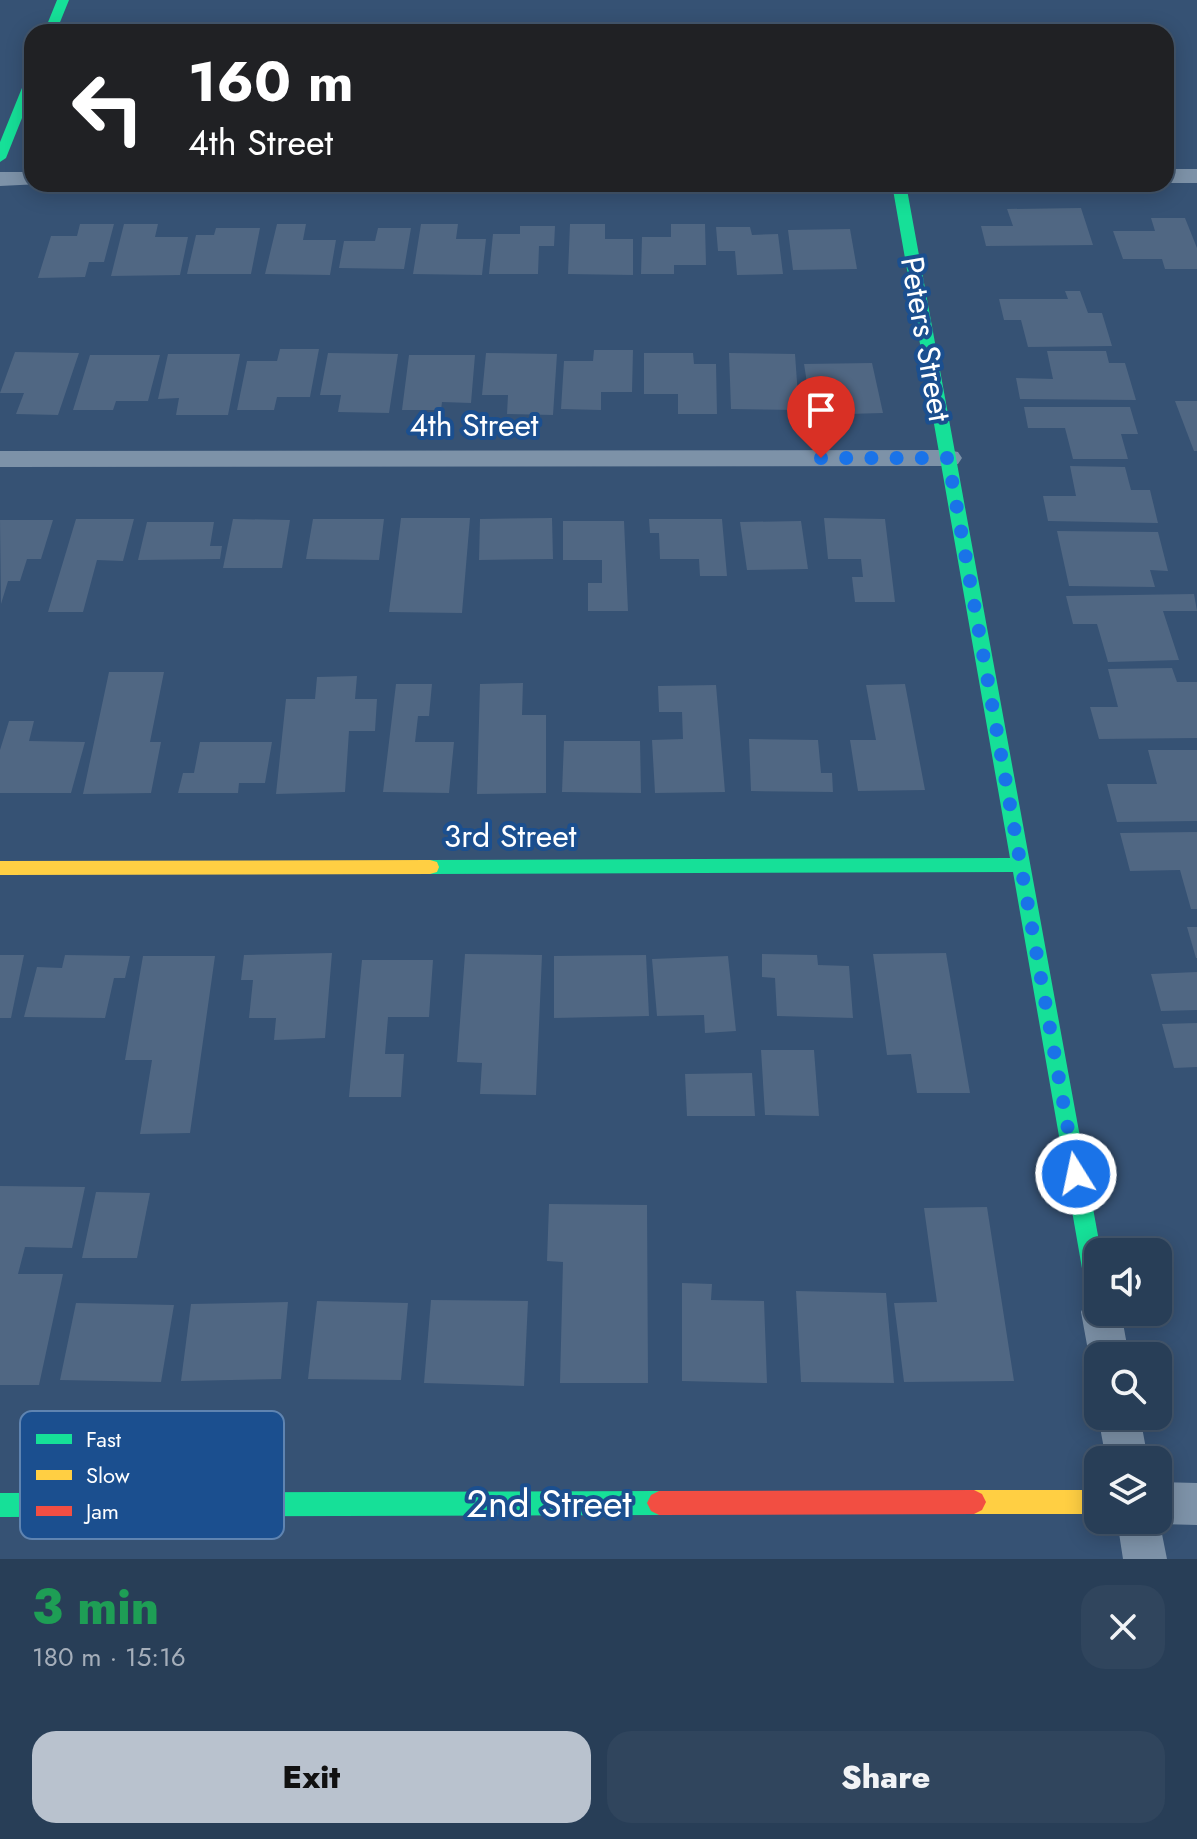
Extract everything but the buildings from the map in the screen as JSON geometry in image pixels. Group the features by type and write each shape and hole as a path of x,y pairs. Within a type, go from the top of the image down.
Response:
{"street":[{"path":"53,24 63,0"},
{"path":"0,158 24,98"},
{"path":"1174,176 1197,176"},
{"path":"0,179 24,179"},
{"name":"Peters Street","path":"900,192 1087,1238"},
{"name":"4th Street","path":"0,459 948,458"},
{"name":"3rd Street","path":"0,868 1020,865"},
{"name":"2nd Street","path":"284,1504 1084,1502"},
{"path":"1172,1503 1197,1504"},
{"name":"2nd Street","path":"0,1505 20,1505"},
{"path":"1141,1534 1145,1559"}],"traffic: fast":[{"path":"53,24 63,0"},
{"path":"0,158 24,98"},
{"path":"900,192 1087,1238"},
{"path":"430,867 1020,865"},
{"path":"284,1504 659,1503"},
{"path":"0,1505 20,1505"}],"traffic: slow":[{"path":"0,868 430,867"},
{"path":"974,1502 1084,1502"}],"traffic: jam":[{"path":"659,1503 974,1502"}],"route":[{"path":"821,458 948,458 1076,1174"}]}
